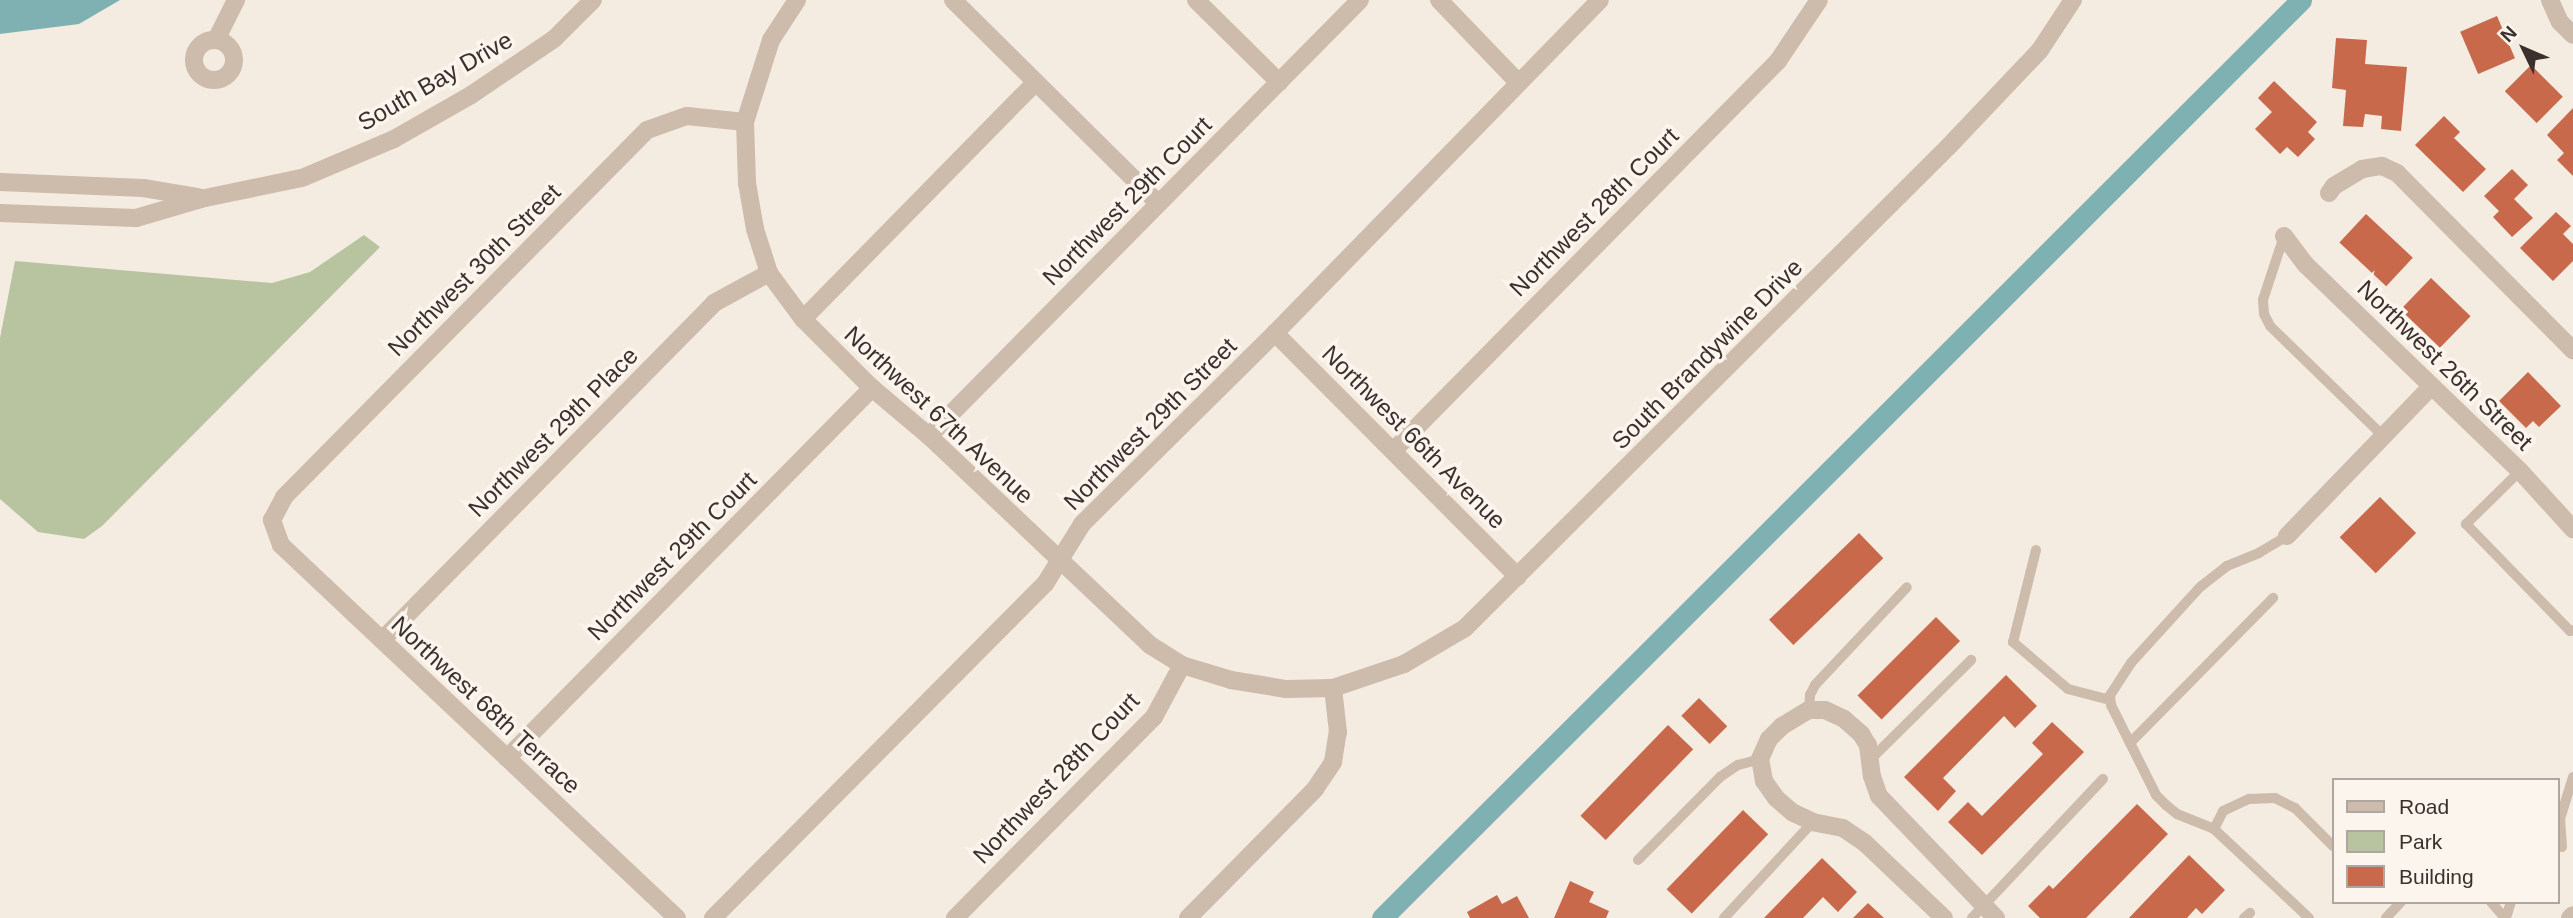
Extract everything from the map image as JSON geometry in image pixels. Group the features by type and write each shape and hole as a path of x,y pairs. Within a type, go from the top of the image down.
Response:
{"street":[{"path":"216,40 236,0"},
{"name":"South Bay Drive","path":"0,213 136,218 205,198 302,178 394,139 471,95 554,39 593,0"},
{"name":"Northwest 67th Avenue","path":"797,0 771,40 745,122 747,183 755,229 769,273 803,319 872,388 929,436 1150,645 1182,665 1231,680 1286,689 1333,688"},
{"path":"953,0 1158,203"},
{"path":"1195,0 1279,82"},
{"name":"Northwest 29th Court","path":"929,436 1360,0"},
{"path":"1439,0 1518,82"},
{"name":"Northwest 29th Street","path":"713,918 1045,584 1082,524 1275,333 1600,0"},
{"name":"Northwest 28th Court","path":"1394,450 1778,61 1819,0"},
{"name":"South Brandywine Drive","path":"1333,688 1404,664 1465,628 1950,145 2040,50 2073,0"},
{"path":"2550,0 2560,22 2573,35"},
{"path":"803,319 1036,82"},
{"name":"Northwest 30th Street","path":"272,520 284,497 647,130 687,116 745,122"},
{"path":"2329,194 2334,186 2361,169 2382,166 2397,173 2573,350"},
{"name":"South Bay Drive","path":"0,183 143,188 205,198"},
{"name":"Northwest 26th Street","path":"2284,236 2306,265 2521,471 2573,529"},
{"name":"Northwest 29th Place","path":"382,640 714,303 769,273"},
{"name":"Northwest 66th Avenue","path":"1275,333 1518,577"},
{"path":"2287,536 2431,387"},
{"name":"Northwest 29th Court","path":"506,758 872,388"},
{"name":"Northwest 68th Terrace","path":"272,520 281,545 677,918"},
{"name":"Northwest 28th Court","path":"956,918 1154,717 1182,665"},
{"path":"1188,918 1315,789 1333,762 1338,732 1333,688"},
{"path":"1944,918 1865,843 1843,828 1813,822 1792,812 1776,798 1764,781 1760,759 1769,739 1782,726 1809,710 1825,710 1844,719 1861,734 1871,759 1872,776 1879,796 1984,914"}],"lane":[{"path":"2284,236 2263,300 2264,314 2270,326 2383,436"},
{"path":"2521,471 2466,524 2570,631 2573,630"},
{"path":"2287,536 2259,553 2227,566 2201,586 2131,663 2110,695 2110,700 2156,795 2177,814 2214,828 2309,918"},
{"path":"2036,550 2013,642 2068,689 2110,700"},
{"path":"1809,710 1810,695 1815,685 1907,587"},
{"path":"2130,743 2273,597"},
{"path":"1871,759 1971,660"},
{"path":"1638,860 1720,777 1738,765 1760,759"},
{"path":"2560,849 2560,819 2573,776"},
{"path":"1984,914 2104,779"},
{"path":"2214,828 2223,811 2249,799 2275,798 2295,808 2332,845"},
{"path":"1724,918 1813,822"},
{"path":"2560,849 2573,836"},
{"path":"2386,918 2396,904"},
{"path":"2493,904 2505,918"}],"green space":[{"path":"364,235 380,247 102,526 84,539 38,532 0,499 0,338 15,261 272,283 310,272"}],"water":[{"path":"0,0 120,0 79,24 0,34"}],"building":[{"path":"2497,16 2515,58 2478,74 2460,32"},
{"path":"2336,38 2367,40 2365,64 2407,67 2401,131 2381,129 2382,116 2365,114 2363,127 2343,126 2346,90 2332,88"},
{"path":"2531,65 2563,97 2537,123 2505,91"},
{"path":"2274,81 2317,122 2308,132 2315,139 2298,157 2287,147 2280,154 2255,129 2272,112 2258,98"},
{"path":"2573,108 2573,176 2557,160 2564,153 2547,135"},
{"path":"2444,116 2460,132 2454,138 2486,169 2463,192 2415,145"},
{"path":"2512,169 2528,185 2514,199 2533,218 2512,237 2493,217 2499,211 2484,196"},
{"path":"2556,212 2571,226 2563,234 2573,244 2573,261 2553,281 2520,248"},
{"path":"2366,214 2413,258 2386,286 2339,243"},
{"path":"2431,278 2471,316 2440,348 2400,310"},
{"path":"2528,372 2561,406 2539,427 2533,421 2526,428 2499,401"},
{"path":"2380,497 2416,533 2376,573 2340,537"},
{"path":"1859,533 1883,558 1793,645 1769,620"},
{"path":"1936,617 1960,641 1882,720 1858,695"},
{"path":"2006,675 2037,706 2015,728 2004,716 1943,778 1956,791 1938,811 1904,777"},
{"path":"1699,698 1727,726 1710,744 1681,716"},
{"path":"2052,722 2084,752 1982,855 1948,822 1968,802 1982,816 2043,754 2032,743"},
{"path":"1668,725 1693,749 1606,840 1580,816"},
{"path":"2137,804 2168,834 2086,918 2040,918 2028,906 2049,885 2053,889"},
{"path":"1743,810 1768,834 1692,913 1667,889"},
{"path":"2189,855 2225,890 2202,914 2196,908 2187,918 2129,918"},
{"path":"1822,858 1857,892 1838,912 1823,897 1803,918 1764,918"},
{"path":"1570,881 1594,892 1589,902 1609,911 1606,918 1554,918"},
{"path":"1497,895 1502,904 1517,896 1529,918 1470,918 1467,912"},
{"path":"1868,903 1884,918 1853,918"}],"waterway":[{"path":"1382,918 2301,0"}]}
